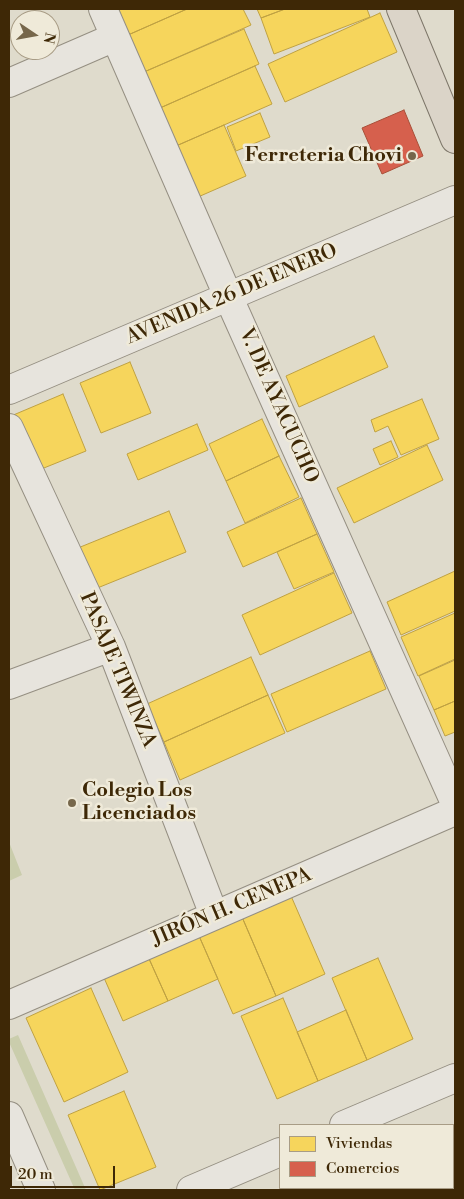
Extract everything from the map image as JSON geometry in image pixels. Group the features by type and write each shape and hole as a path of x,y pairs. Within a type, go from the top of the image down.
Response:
{"highway":[{"path":"401,9 455,139"}],"street":[{"name":"V. DE AYACUCHO","path":"103,9 228,296 455,803"},
{"path":"9,83 115,37"},
{"name":"AVENIDA 26 DE ENERO","path":"9,390 455,200"},
{"name":"PASAJE TIWINZA","path":"9,428 111,647 214,916"},
{"path":"9,685 111,647"},
{"name":"JIRÓN H. CENEPA","path":"9,1005 455,812"},
{"path":"346,1124 455,1078"},
{"path":"9,1116 41,1190"},
{"path":"191,1190 279,1152"}],"green space":[{"path":"9,842 22,875 9,881"},
{"path":"18,1035 86,1190 75,1190 9,1042 9,1039"}],"building: Viviendas":[{"path":"117,9 187,9 128,35"},
{"path":"187,9 243,9 251,25 144,72 128,35"},
{"path":"257,9 285,9 261,18"},
{"path":"285,9 367,9 370,17 274,54 261,18"},
{"path":"380,13 397,52 285,102 268,64"},
{"path":"244,29 259,64 160,108 144,72"},
{"path":"255,66 272,104 176,146 160,108"},
{"path":"260,113 270,137 236,151 227,127"},
{"path":"224,125 246,176 198,197 176,146"},
{"path":"374,336 388,367 299,407 286,376"},
{"path":"130,362 151,413 101,433 80,383"},
{"path":"63,394 86,451 34,472 11,416"},
{"path":"422,399 439,439 401,455 388,426 375,432 371,420"},
{"path":"262,419 279,456 226,481 209,444"},
{"path":"197,424 208,450 138,480 127,454"},
{"path":"391,441 398,457 380,465 373,449"},
{"path":"427,445 443,480 354,523 337,488"},
{"path":"279,456 299,497 245,523 226,481"},
{"path":"301,498 317,534 243,567 227,532"},
{"path":"169,511 186,552 90,591 73,550"},
{"path":"317,534 334,572 294,589 277,552"},
{"path":"455,571 455,611 401,635 387,602"},
{"path":"334,573 352,613 260,655 242,615"},
{"path":"455,613 455,659 418,676 401,637"},
{"path":"370,651 386,689 287,732 271,694"},
{"path":"251,657 268,695 164,742 147,704"},
{"path":"455,660 455,701 434,710 419,676"},
{"path":"268,695 285,733 180,780 164,742"},
{"path":"455,701 455,732 445,736 434,710"},
{"path":"288,889 325,974 276,996 239,910"},
{"path":"239,910 276,996 233,1014 196,929"},
{"path":"196,929 218,979 168,1001 146,952"},
{"path":"146,952 168,1001 123,1021 101,971"},
{"path":"378,958 413,1039 367,1060 332,978"},
{"path":"91,988 128,1072 64,1102 26,1018"},
{"path":"283,998 318,1081 277,1099 241,1016"},
{"path":"346,1010 367,1060 318,1081 297,1032"},
{"path":"124,1091 156,1167 100,1190 68,1115"}],"building: Comercios":[{"path":"404,110 423,156 382,174 362,128"}],"place":[{"name":"Ferreteria Chovi","path":"412,156"},
{"name":"Colegio Los Licenciados","path":"72,803"}]}
